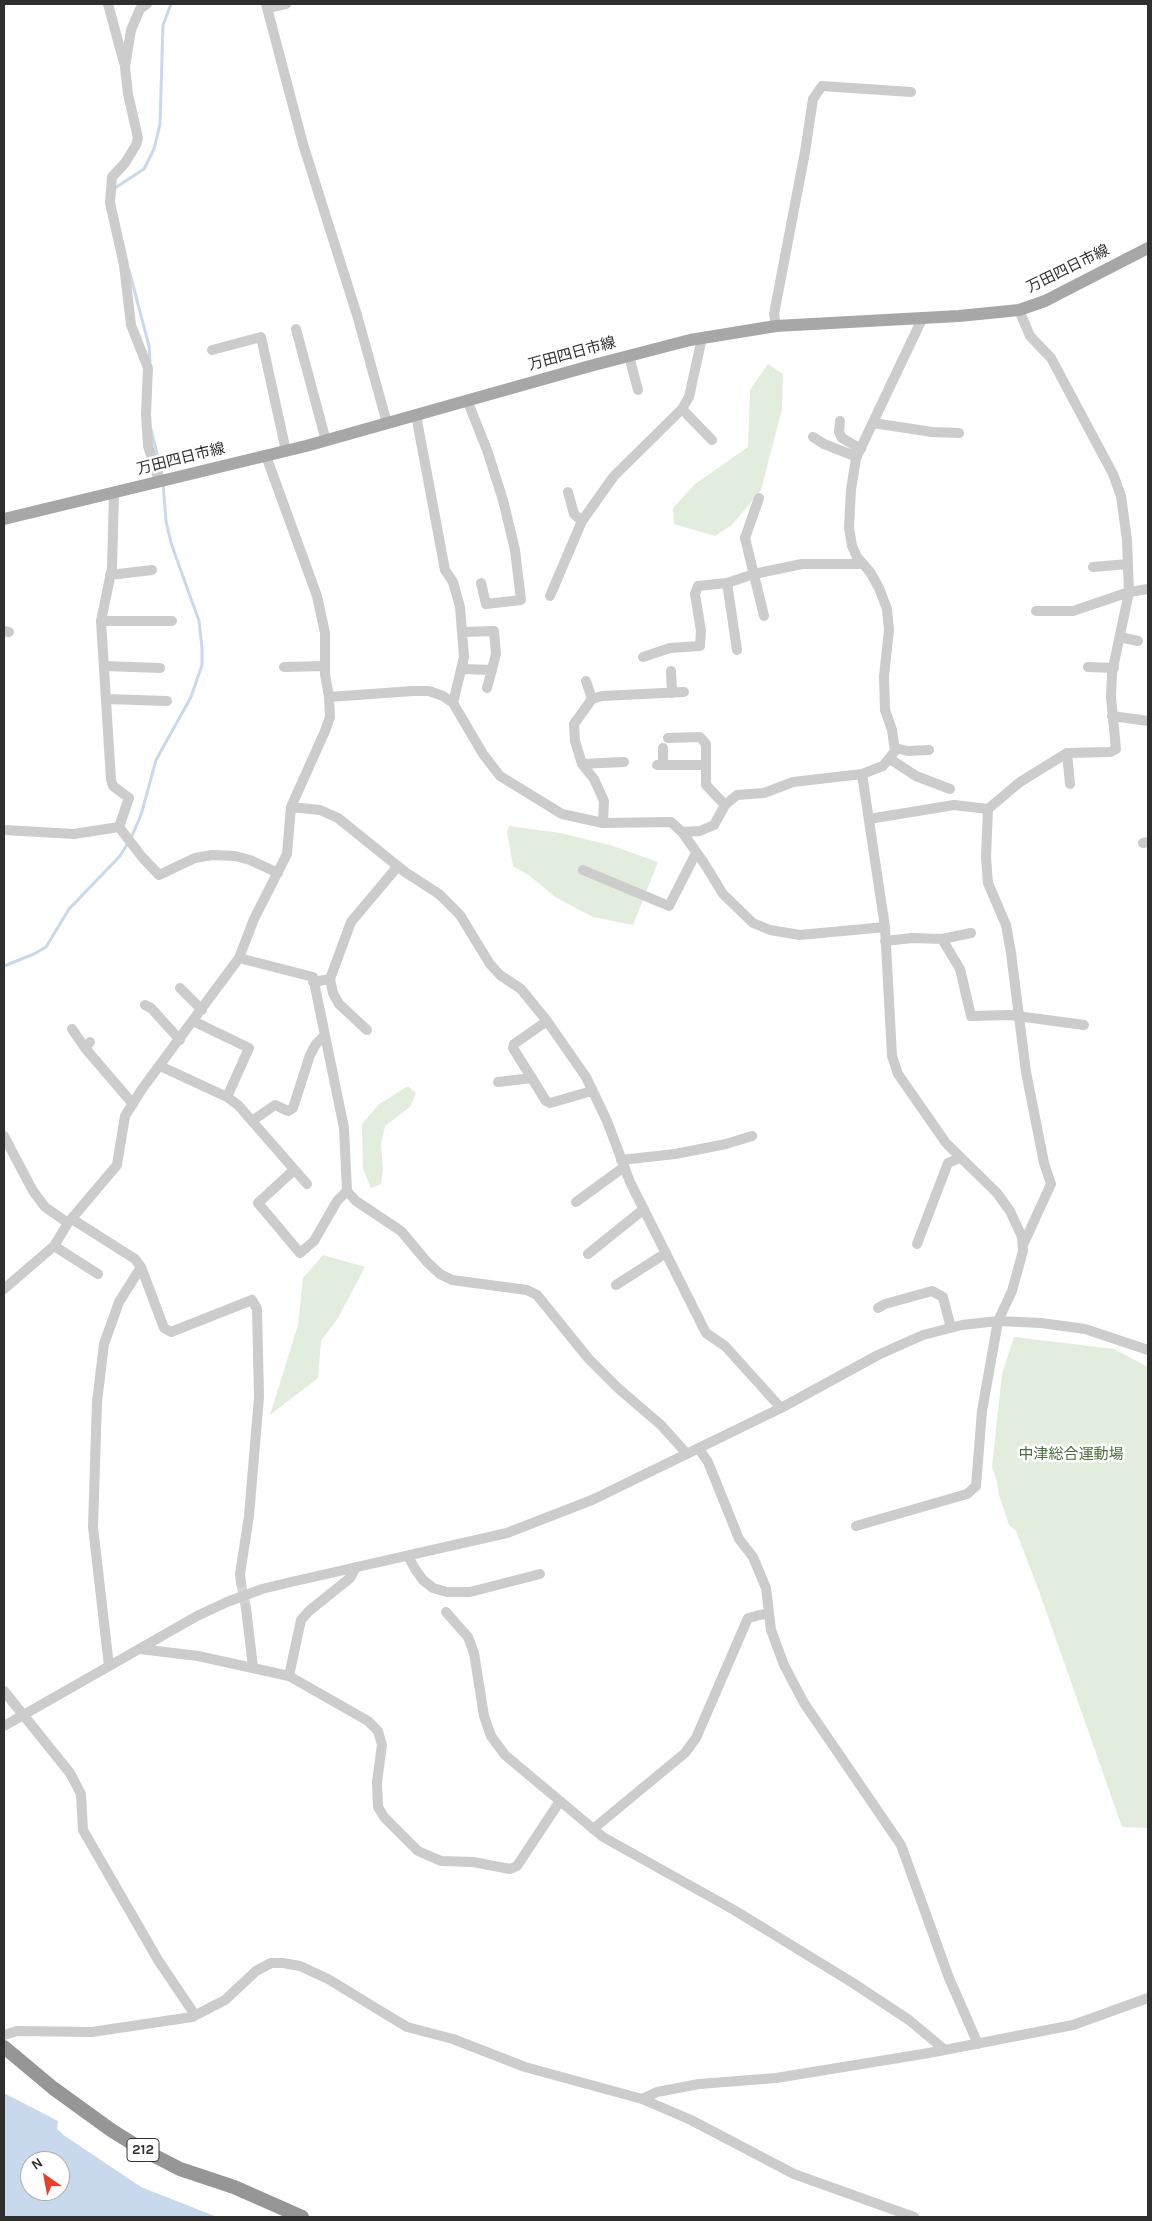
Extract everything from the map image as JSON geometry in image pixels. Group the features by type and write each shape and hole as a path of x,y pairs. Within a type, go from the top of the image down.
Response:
{"highway":[{"name":"212","path":"4,2047 53,2088 111,2130 143,2150 180,2169 234,2187 302,2217"}],"main road":[{"name":"万田四日市線","path":"4,519 326,441 416,414 702,338 776,326 1002,313 1019,310 1045,301 1148,248"}],"street":[{"path":"108,4 125,67 128,94 138,138 125,163 112,177 110,203 124,265 131,325 148,368 146,414 148,446 159,481"},
{"path":"125,67 131,30 140,9 147,4"},
{"path":"286,4 266,6 303,144 357,315 386,423"},
{"path":"776,326 774,314 797,199 813,99 822,86 911,92"},
{"path":"869,819 954,805 988,809 1020,782 1067,753 1110,752 1116,749 1111,697 1114,668 1129,592 1121,496 1113,474 1050,358 1030,336 1019,310"},
{"path":"682,832 700,831 714,825 725,805 737,795 764,793 793,782 862,774 883,766 890,759 895,748 892,730 885,710 884,676 889,630 887,609 879,588 857,557 852,546 849,526 851,490 859,453 923,317"},
{"path":"296,329 326,441"},
{"path":"212,350 261,337 286,451"},
{"path":"550,596 582,521 614,476 682,409 689,397 702,338"},
{"path":"629,356 638,390"},
{"path":"468,400 487,450 502,500 515,550 521,600 486,604 481,583"},
{"path":"682,409 712,440"},
{"path":"416,414 445,570 453,582 460,607 464,657 453,703"},
{"path":"840,420 839,432 842,438 859,453"},
{"path":"873,423 932,432 959,433"},
{"path":"813,437 824,444 859,453"},
{"path":"4,1289 54,1246 70,1221 118,1165 126,1116 239,958 254,919 287,854 291,807 325,731 330,716 329,697 325,666 325,633 317,596 266,456"},
{"path":"568,492 574,514 582,521"},
{"path":"114,493 110,575 101,621 111,780 113,786 129,798 119,827"},
{"path":"759,498 746,538 764,616"},
{"path":"644,657 670,648 700,646 701,631 695,594 698,586 727,583 754,574 802,564 862,564"},
{"path":"1093,567 1128,564"},
{"path":"110,575 152,570"},
{"path":"727,583 737,650"},
{"path":"1036,611 1073,611 1129,592 1148,589"},
{"path":"101,621 172,621"},
{"path":"462,632 494,631 496,654 487,688"},
{"path":"1120,638 1138,641"},
{"path":"104,666 160,668"},
{"path":"284,667 325,666"},
{"path":"1088,667 1114,668"},
{"path":"462,669 492,670"},
{"path":"671,671 672,693"},
{"path":"586,681 592,699"},
{"path":"329,697 429,691 443,696 453,703 483,754 500,776 562,814 603,824 671,822 682,832 723,894 754,923 770,930 800,935 885,927"},
{"path":"603,824 604,801 594,779 582,764 574,741 574,724 592,699 602,696 684,692"},
{"path":"106,699 167,701"},
{"path":"1112,716 1148,721"},
{"path":"668,738 700,737 706,744 706,785 725,805"},
{"path":"663,748 660,765 706,765"},
{"path":"895,748 908,751 929,750"},
{"path":"1067,753 1070,784"},
{"path":"890,759 916,776 950,789"},
{"path":"582,764 624,762"},
{"path":"856,1526 967,1494 976,1486 982,1411 998,1321 1012,1290 1023,1251 1022,1238 1010,1211 997,1193 946,1143 898,1074 892,1056 885,927 862,774"},
{"path":"291,807 320,810 338,818 398,866 439,894 460,915 490,964 500,975 521,989 548,1020 586,1077 644,1209 706,1333 725,1346 781,1408"},
{"path":"988,809 986,857 988,883 1006,925 1020,1016 1026,1072 1051,1184 1022,1245"},
{"path":"4,830 74,834 119,827"},
{"path":"119,827 142,857 159,875 195,858 212,855 235,856 250,860 278,873"},
{"path":"583,870 669,906 696,853"},
{"path":"367,1030 339,1004 333,993 330,979 351,922 398,866"},
{"path":"885,941 912,938 942,939 971,933"},
{"path":"942,939 960,968 971,1016 1020,1016 1084,1025"},
{"path":"239,958 313,977 344,1128 347,1191 356,1201 401,1231 427,1262 440,1274 452,1280 527,1290 538,1295 588,1358 619,1389 661,1424 687,1454"},
{"path":"313,982 330,979"},
{"path":"180,988 202,1010"},
{"path":"145,1005 180,1040"},
{"path":"548,1020 514,1044 513,1048 546,1101 550,1102 592,1091"},
{"path":"193,1021 249,1048 227,1097"},
{"path":"72,1029 88,1045 133,1104"},
{"path":"252,1121 275,1105 288,1111 293,1108 310,1055 316,1044 324,1036"},
{"path":"160,1066 227,1097 238,1105 307,1184"},
{"path":"498,1082 532,1078"},
{"path":"4,1136 33,1191 45,1207 135,1259 141,1267 164,1328 171,1332 252,1300 257,1309 259,1396 249,1516 240,1574 241,1583"},
{"path":"576,1202 623,1164 726,1144 752,1136"},
{"path":"917,1244 948,1163 960,1158"},
{"path":"294,1170 258,1204 300,1253 314,1241 337,1201 347,1191"},
{"path":"588,1254 644,1209"},
{"path":"54,1246 98,1274"},
{"path":"616,1285 666,1253"},
{"path":"109,1666 93,1527 96,1402 104,1344 119,1302 141,1267"},
{"path":"878,1308 885,1304 932,1291 943,1297 951,1328"},
{"path":"4,1726 197,1616 227,1602 262,1589 508,1534 592,1500 699,1449 781,1408 878,1354 923,1335 951,1328 998,1321 1041,1323 1085,1329 1148,1350"},
{"path":"699,1449 708,1462 739,1539 753,1557 766,1588 768,1613 776,1645 804,1703 901,1845 949,1978 978,2044"},
{"path":"408,1556 423,1580 433,1588 447,1592 470,1592 540,1574"},
{"path":"289,1676 301,1620 350,1578 356,1567"},
{"path":"246,1608 253,1667"},
{"path":"446,1612 468,1637 474,1653 484,1716 491,1736 504,1755 603,1837 734,1910 854,1983 909,2020 945,2050"},
{"path":"593,1829 685,1752 696,1738 748,1618 768,1613"},
{"path":"140,1648 198,1656 289,1676 368,1721 378,1731 382,1745 377,1782 378,1807 384,1816 418,1851 441,1861 473,1862 510,1869 517,1866 560,1801"},
{"path":"4,1691 70,1773 81,1794 83,1830 158,1960 195,2015"},
{"path":"4,2035 17,2031 92,2032 195,2015 225,2000 256,1971 270,1963 283,1962 300,1966 328,1979 407,2027 453,2039 525,2067 642,2099 690,2120 794,2174 914,2217"},
{"path":"642,2099 657,2092 699,2084 776,2078 978,2044 1073,2025 1148,1998"}],"green space":[{"path":"768,364 783,374 782,409 761,490 732,525 715,536 674,524 673,508 695,484 748,447 750,390"},
{"path":"509,826 560,833 610,845 658,862 633,925 593,917 555,897 530,876 513,866 507,832"},
{"path":"408,1086 416,1093 410,1107 385,1126 381,1145 383,1170 381,1184 371,1188 363,1169 362,1124 379,1104"},
{"path":"323,1255 365,1267 338,1318 321,1341 318,1378 270,1415 298,1325 303,1278"},
{"name":"中津総合運動場","path":"1014,1337 1114,1349 1148,1367 1148,1828 1122,1827 1039,1591 1016,1531 1009,1525 999,1495 992,1467 1002,1374"}],"water":[{"path":"4,2093 58,2121 57,2129 65,2136 141,2187 217,2217 4,2217"}],"waterway":[{"path":"115,188 144,169 154,149 160,124 163,25 171,4"},
{"path":"129,270 149,346 150,361"},
{"path":"151,429 162,474"},
{"path":"131,838 141,815 156,760 191,697 202,665 199,621 171,543 166,521 163,483"},
{"path":"4,966 46,947 69,909 120,856 128,843"}],"tunnel":[{"path":"241,1583 246,1608"}]}
